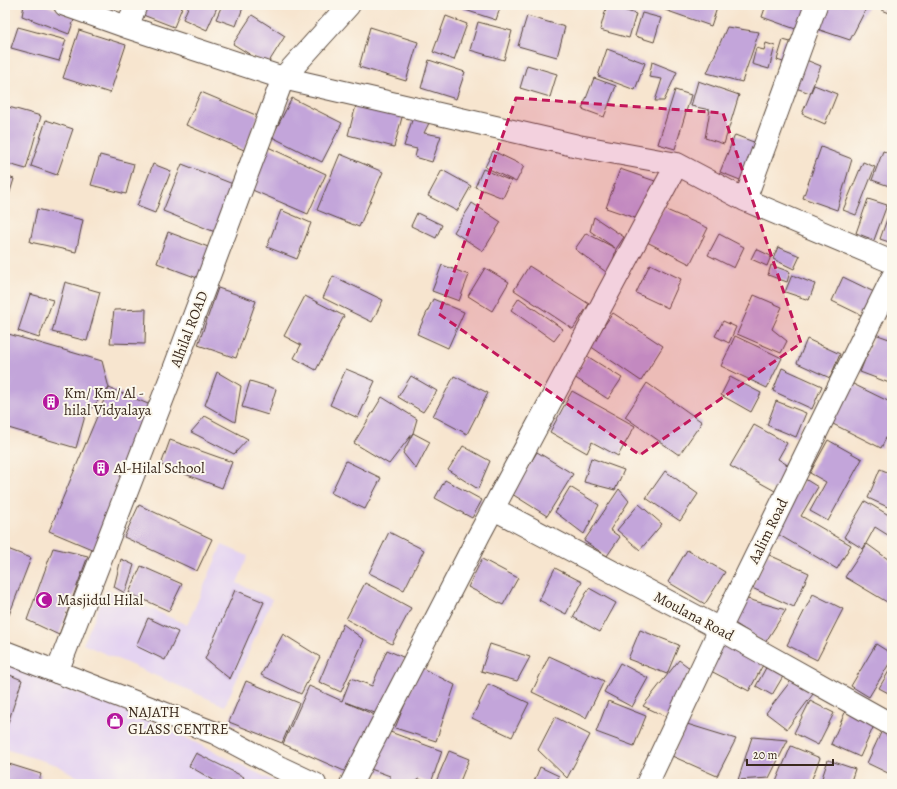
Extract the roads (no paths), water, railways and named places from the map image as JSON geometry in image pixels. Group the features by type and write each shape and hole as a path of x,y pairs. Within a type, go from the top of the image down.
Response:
{"main road":[{"path":"65,5 283,78 578,146 677,164 745,200 892,262"},
{"path":"127,27 136,5"},
{"name":"Alhilal ROAD","path":"57,672 173,372 283,78 350,5"},
{"path":"745,200 816,5"},
{"path":"351,784 479,535 677,164"},
{"name":"Aalim Road","path":"647,784 720,629 892,278"},
{"name":"Moulana Road","path":"494,509 720,629 892,726"},
{"path":"5,652 215,733 279,767 315,784"}],"place":[{"name":"Km/ Km/ Al - hilal Vidyalaya","path":"51,402"},
{"name":"Al-Hilal School","path":"101,468"},
{"name":"Masjidul Hilal","path":"44,600"},
{"name":"NAJATH GLASS CENTRE","path":"115,721"}]}
